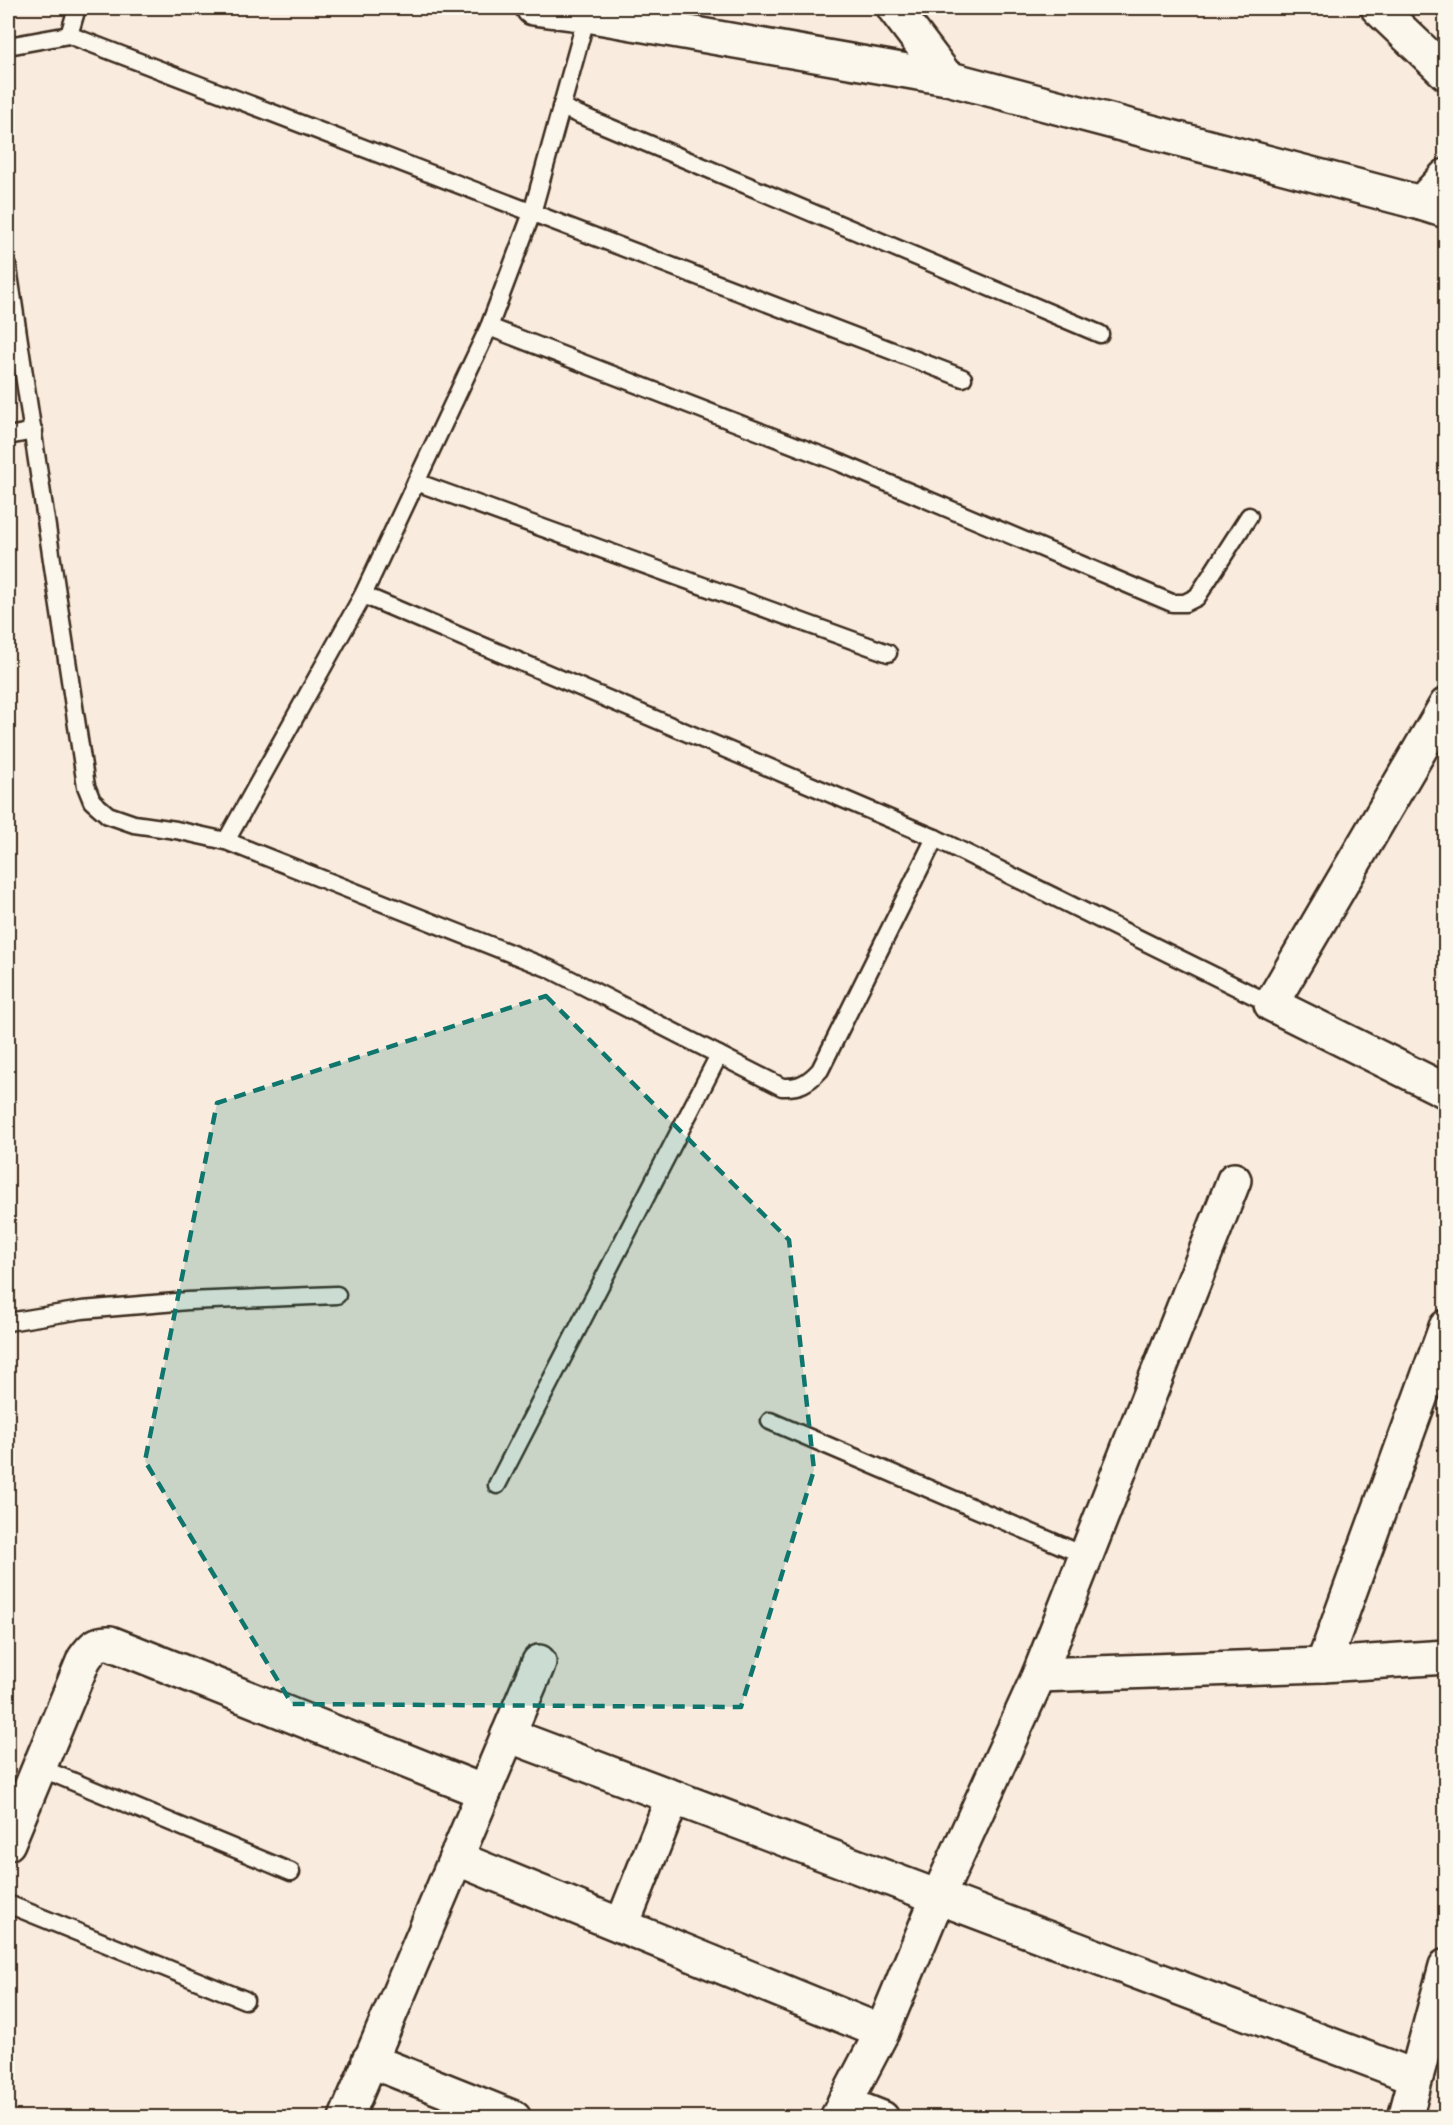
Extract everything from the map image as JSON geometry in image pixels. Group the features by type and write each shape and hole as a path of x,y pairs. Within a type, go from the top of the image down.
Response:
{"street":[{"path":"533,8 587,15 947,78 1433,207 1446,176"},
{"path":"894,8 947,78"},
{"path":"1378,8 1446,73"},
{"path":"1446,705 1271,1004 1446,1091"},
{"path":"882,2118 841,2110 882,2032 938,1897 1039,1675 1234,1180"},
{"path":"1323,1665 1446,1327"},
{"path":"8,1844 84,1659 99,1642 110,1643 484,1792"},
{"path":"1039,1675 1323,1665 1446,1656"},
{"path":"346,2118 539,1662"},
{"path":"508,1735 1416,2077"},
{"path":"622,1925 674,1797"},
{"path":"456,1858 882,2032"},
{"path":"1405,2118 1446,1966"},
{"path":"369,2060 514,2118"}],"lane":[{"path":"69,35 77,8"},
{"path":"226,841 363,595 489,327 532,213 587,15"},
{"path":"8,46 69,35 963,378"},
{"path":"561,107 1100,334"},
{"path":"8,268 86,786 92,801 108,815 134,824 226,841 550,969 782,1087 796,1088 810,1081 820,1070 935,838"},
{"path":"489,327 838,462 1172,603 1185,603 1197,597 1249,516"},
{"path":"8,436 34,431"},
{"path":"416,482 888,653"},
{"path":"363,595 935,838 1271,1004"},
{"path":"497,1485 719,1055"},
{"path":"8,1322 82,1310 188,1301 337,1295"},
{"path":"770,1421 1086,1556"},
{"path":"38,1767 291,1872"},
{"path":"8,1904 245,2000"}],"highlighted area":[{"path":"546,996 789,1240 814,1470 741,1707 292,1704 145,1461 217,1103"}]}
